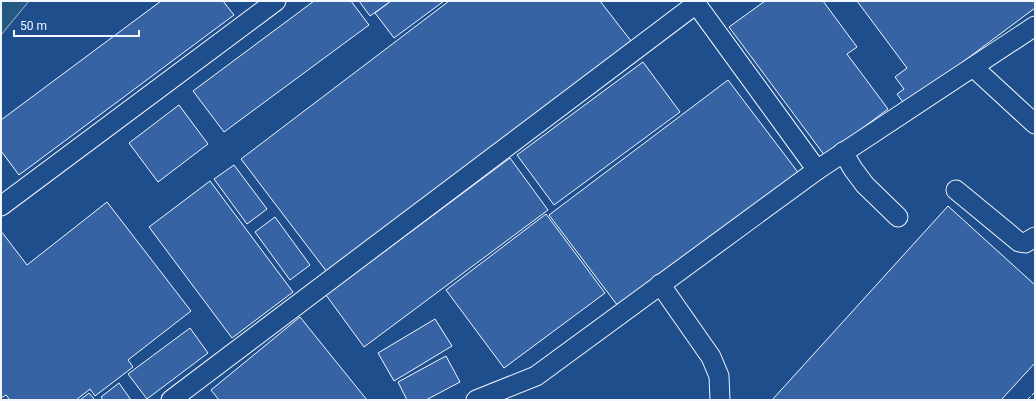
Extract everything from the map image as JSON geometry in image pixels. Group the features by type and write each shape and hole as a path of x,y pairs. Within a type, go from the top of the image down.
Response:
{"lane":[{"path":"1,206 276,1"},
{"path":"171,400 695,2 817,170"},
{"path":"476,400 536,376 817,170 973,67 1031,34"},
{"path":"973,67 1035,124"},
{"path":"844,152 853,169 865,185 898,217"},
{"path":"956,190 1019,242 1025,243 1035,237"},
{"path":"660,284 710,357 719,376 720,400"}],"shaded area":[{"path":"1,1 29,1 1,35"}],"building":[{"path":"161,1 223,1 234,15 19,175 1,151 1,120"},
{"path":"314,1 351,1 369,25 224,132 193,91"},
{"path":"359,1 391,1 370,16"},
{"path":"391,1 444,1 394,38 375,13"},
{"path":"449,1 600,1 631,41 327,272 241,159"},
{"path":"765,1 823,1 857,47 847,54 888,109 825,156 729,27"},
{"path":"857,1 1035,1 1035,8 905,105 897,94 904,89 895,77 907,68"},
{"path":"643,62 680,112 554,205 517,155"},
{"path":"728,80 800,175 621,310 549,215"},
{"path":"179,105 208,144 158,182 129,143"},
{"path":"510,158 548,210 364,347 326,295"},
{"path":"234,165 267,209 247,224 214,179"},
{"path":"210,181 293,292 232,338 149,227"},
{"path":"107,202 191,311 128,360 133,367 95,396 90,389 76,400 10,400 6,395 1,398 1,231 27,265"},
{"path":"948,206 1035,285 1035,363 1001,400 772,400"},
{"path":"546,214 605,293 504,368 446,290"},
{"path":"275,217 310,265 290,280 255,232"},
{"path":"300,317 367,400 219,400 211,390"},
{"path":"435,319 452,346 394,381 378,353"},
{"path":"190,328 208,353 147,399 128,374"},
{"path":"446,356 460,382 426,400 407,400 398,382"},
{"path":"119,383 131,400 103,400 101,397"},
{"path":"89,393 95,400 80,400"}],"fence":[{"path":"1027,400 1035,392"}]}
